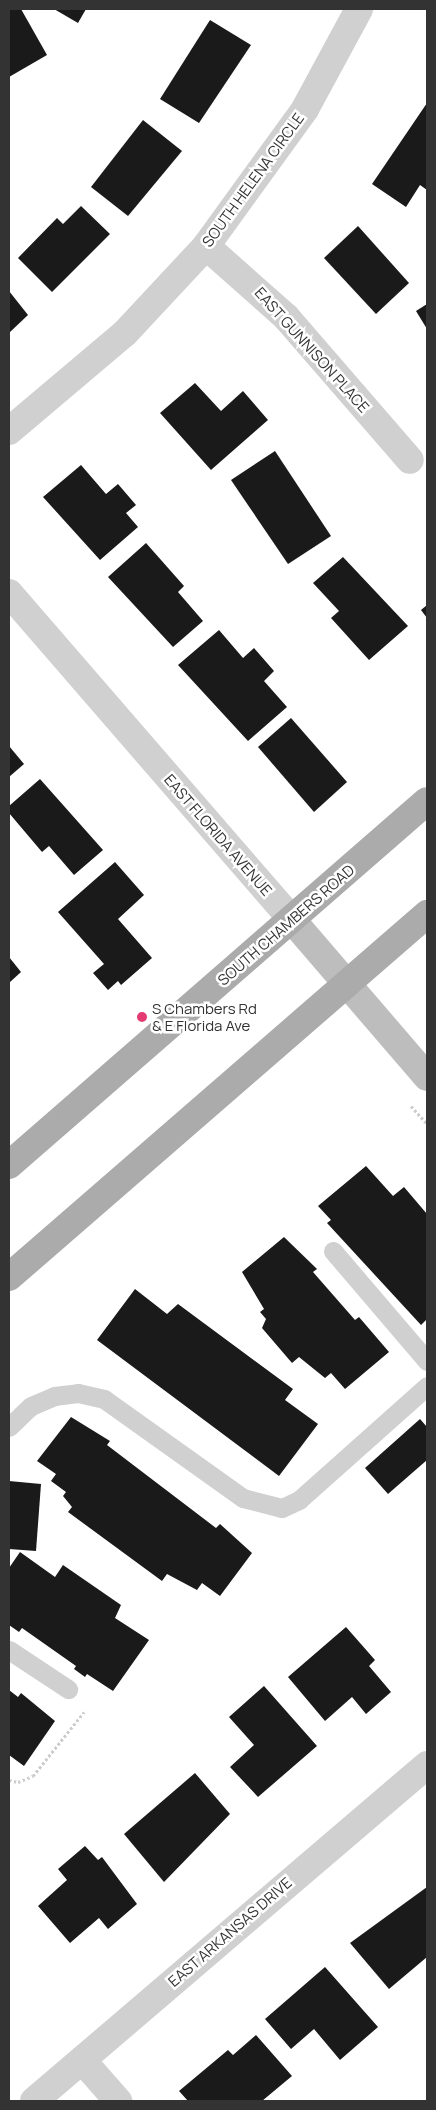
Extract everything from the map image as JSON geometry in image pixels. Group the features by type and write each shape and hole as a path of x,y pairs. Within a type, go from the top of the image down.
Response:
{"main road":[{"name":"SOUTH CHAMBERS ROAD","path":"9,1166 427,802"},
{"path":"9,1277 427,914"}],"street":[{"name":"SOUTH HELENA CIRCLE","path":"9,431 118,340 206,246 299,118 359,9"},
{"name":"EAST GUNNISON PLACE","path":"206,246 286,317 410,460"},
{"name":"EAST FLORIDA AVENUE","path":"9,593 427,1077"},
{"name":"EAST ARKANSAS DRIVE","path":"34,2101 427,1765"},
{"path":"82,2060 118,2101"}],"lane":[{"path":"332,1251 427,1361"},
{"path":"9,1427 31,1406 54,1396 78,1393 104,1399 243,1498 282,1508 298,1500 427,1386"},
{"path":"9,1650 68,1689"}],"path":[{"path":"9,1780 18,1782 33,1776 88,1706"}],"building":[{"path":"9,9 21,9 47,55 9,77"},
{"path":"54,9 86,9 78,23"},
{"path":"210,20 251,45 199,123 160,99"},
{"path":"427,103 427,190 420,185 406,207 372,184"},
{"path":"143,120 182,151 128,216 91,187"},
{"path":"81,206 110,234 52,292 18,258 57,218 63,224"},
{"path":"358,226 409,283 376,314 324,258"},
{"path":"9,291 28,315 9,333"},
{"path":"427,304 427,329 416,311"},
{"path":"195,383 221,411 243,391 268,420 211,470 160,413"},
{"path":"275,451 331,536 288,564 231,480"},
{"path":"81,465 106,494 118,484 136,505 126,513 138,527 100,560 43,497"},
{"path":"146,543 184,586 178,592 203,621 173,647 108,577"},
{"path":"343,557 408,626 369,660 331,618 339,611 313,583"},
{"path":"427,605 427,618 421,610"},
{"path":"219,630 243,658 254,648 274,671 264,681 287,707 248,741 178,665"},
{"path":"291,718 347,782 314,812 258,747"},
{"path":"9,746 24,764 9,777"},
{"path":"40,779 103,850 74,875 49,846 42,852 9,813 9,806"},
{"path":"115,862 144,895 118,919 152,958 121,985 118,981 108,990 93,973 104,964 58,912"},
{"path":"9,957 21,972 9,983"},
{"path":"366,1166 393,1196 404,1187 427,1214 427,1319 421,1325 327,1223 331,1220 318,1206"},
{"path":"284,1237 317,1269 313,1272 355,1320 359,1317 389,1352 345,1389 331,1373 325,1378 299,1357 292,1363 262,1328 266,1319 260,1312 264,1309 242,1272"},
{"path":"135,1289 167,1314 178,1304 293,1389 285,1400 318,1424 279,1476 97,1340"},
{"path":"71,1417 110,1441 107,1445 216,1528 220,1524 252,1553 220,1596 202,1583 197,1590 167,1574 162,1581 68,1512 72,1507 63,1496 66,1492 51,1481 56,1474 37,1461"},
{"path":"420,1419 427,1427 427,1460 388,1494 365,1468"},
{"path":"9,1481 41,1484 36,1551 9,1549"},
{"path":"20,1552 55,1577 63,1565 121,1605 115,1618 149,1640 113,1691 87,1674 85,1677 74,1669 76,1666 22,1628 19,1632 9,1625 9,1568"},
{"path":"346,1627 375,1660 369,1666 391,1692 366,1714 352,1697 325,1721 288,1677"},
{"path":"264,1686 317,1746 258,1797 230,1767 254,1745 229,1717"},
{"path":"9,1690 18,1697 21,1693 55,1721 24,1766 9,1755"},
{"path":"195,1773 230,1814 164,1882 124,1834"},
{"path":"85,1846 98,1860 102,1857 137,1904 108,1929 99,1918 70,1943 38,1906 67,1880 58,1869"},
{"path":"427,1887 427,1957 389,1989 350,1943"},
{"path":"325,1967 378,2027 340,2060 314,2029 291,2049 265,2019"},
{"path":"256,2035 292,2076 262,2101 188,2101 179,2091 228,2050 233,2055"}],"place":[{"name":"S Chambers Rd & E Florida Ave","path":"142,1017"}]}
